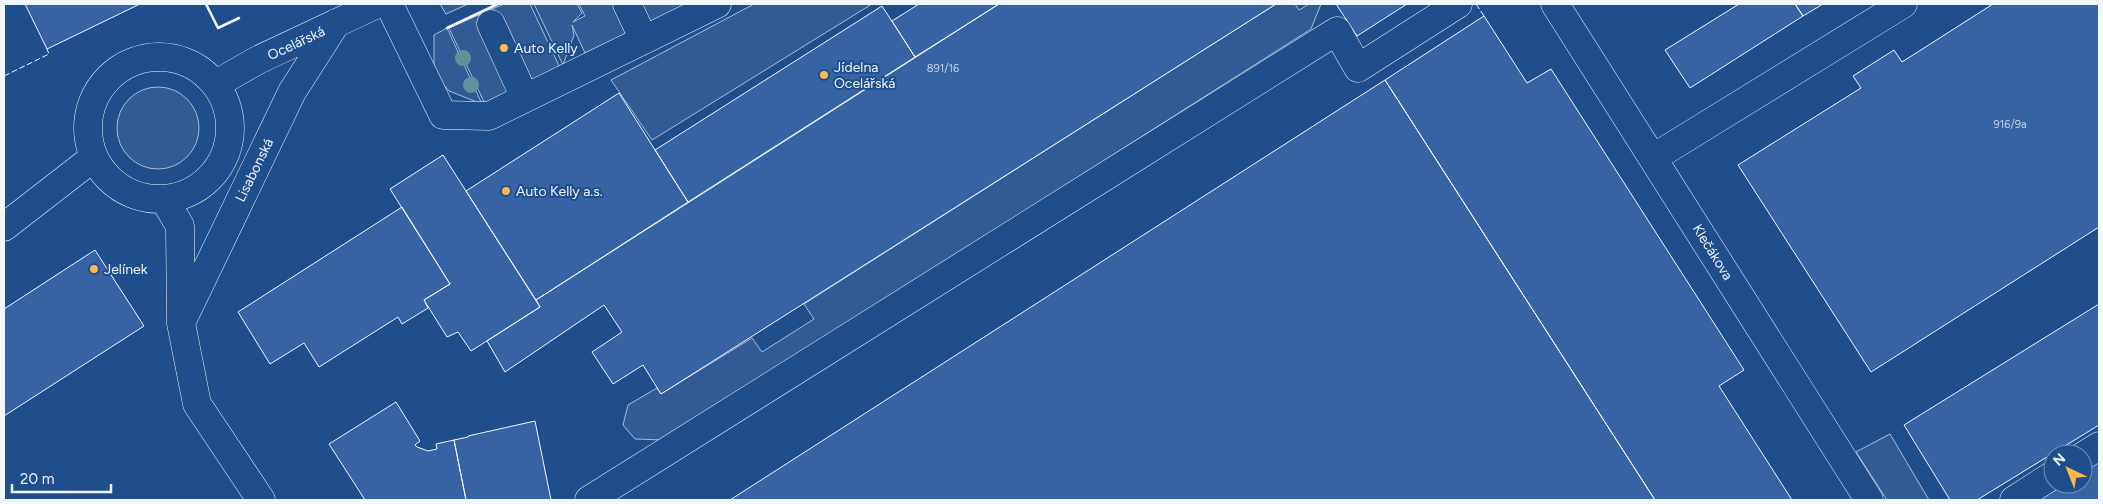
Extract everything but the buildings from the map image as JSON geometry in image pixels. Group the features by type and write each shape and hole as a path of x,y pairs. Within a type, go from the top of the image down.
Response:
{"street":[{"name":"Ocelářská","path":"216,84 258,60 377,4"},
{"path":"389,4 442,115 488,116 715,4"},
{"path":"627,4 644,40"},
{"path":"590,500 1336,31 1358,68 1458,4"},
{"name":"Klečákova","path":"1555,4 1870,500"},
{"path":"1653,158 1903,4"},
{"name":"Lisabonská","path":"181,323 292,92 336,23"},
{"path":"491,24 525,98"},
{"path":"155,56 178,58 200,68 216,84 227,104 231,125 228,147 219,167 204,183 186,194 164,200 143,198 122,190 105,176 93,158 87,136 89,112 97,90 113,73 132,61 155,56"},
{"path":"4,227 93,158"},
{"path":"164,200 180,226 181,323 197,404 261,500"},
{"path":"2014,500 2043,481"}],"shaded area":[{"path":"440,4 468,4 446,14"},
{"name":"Auto Kelly","path":"504,4 530,4 560,68 485,104 449,28"},
{"path":"534,4 577,4 582,13 573,22 585,16 579,4 691,4 585,53 572,25 574,35 563,65"},
{"path":"754,4 872,4 652,140 611,80"},
{"path":"1276,4 1295,4 1299,10 1309,4 1321,4 1311,29 664,440 635,439 623,425 628,405 657,388 661,394 752,338 762,352 814,319 804,304"},
{"path":"447,28 482,104 449,91 434,74 434,35"},
{"path":"158,87 174,90 187,99 196,112 199,128 196,144 187,157 174,166 158,169 142,166 129,157 120,144 117,128 120,112 129,99 142,90"},
{"path":"1890,434 1929,500 1887,500 1856,452"}],"fence":[{"path":"1476,4 1484,16"},
{"path":"4,76 49,54 47,49"}],"wall":[{"path":"206,4 218,28 239,18"},
{"path":"447,28 498,4"}],"place":[{"name":"Auto Kelly","path":"504,48"},
{"name":"Jídelna Ocelářská","path":"824,75"},
{"name":"Auto Kelly a.s.","path":"506,191"},
{"name":"Jelínek","path":"94,269"}]}
